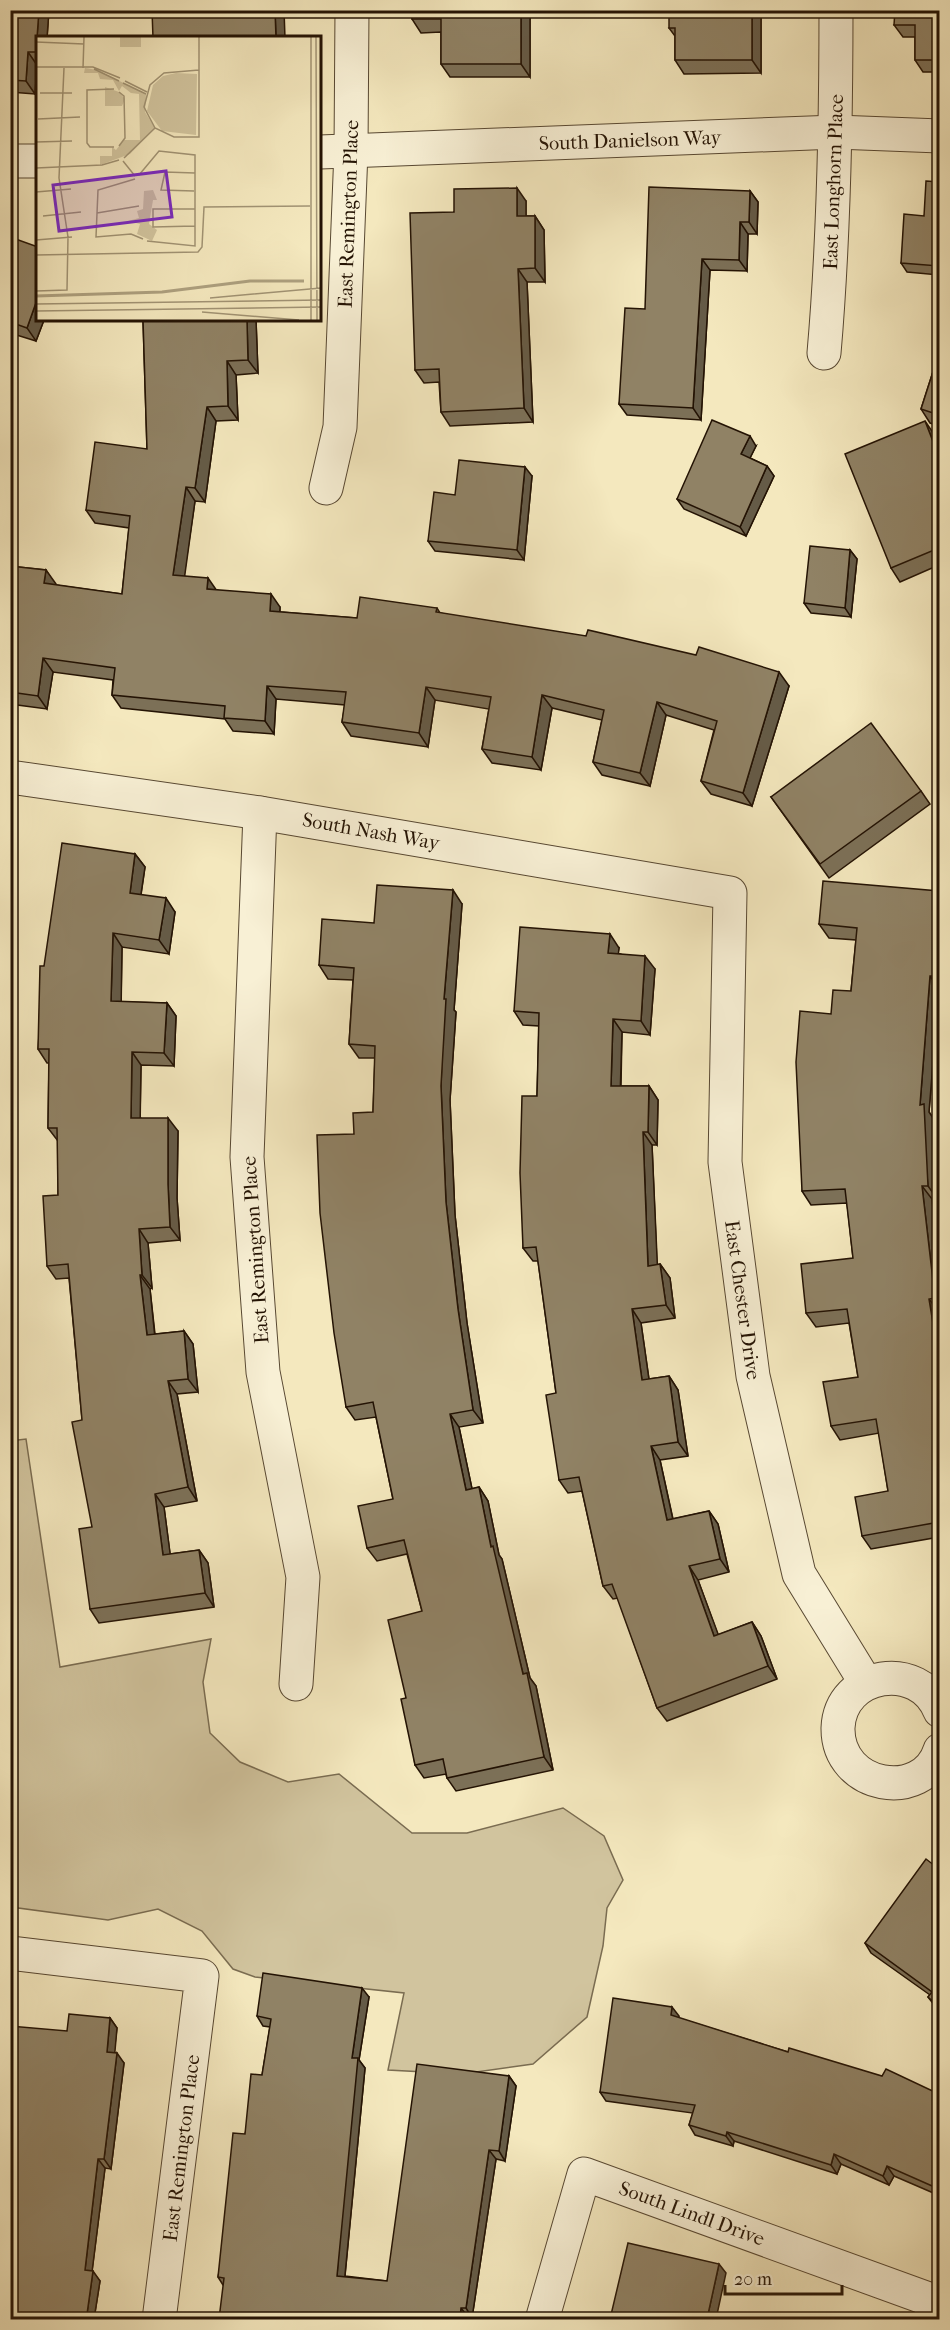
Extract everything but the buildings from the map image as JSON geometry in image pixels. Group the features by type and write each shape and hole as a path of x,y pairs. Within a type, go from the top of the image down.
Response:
{"street":[{"name":"East Remington Place","path":"326,488 340,427 335,152 352,10"},
{"name":"East Longhorn Place","path":"824,353 830,285 836,132 836,10"},
{"name":"South Danielson Way","path":"335,152 836,132 939,136"},
{"path":"10,161 36,161"},
{"name":"South Nash Way","path":"10,777 260,813 730,893"},
{"name":"East Remington Place","path":"260,813 247,1157 263,1372 303,1576 296,1684"},
{"name":"East Chester Drive","path":"730,893 725,1162 753,1377 799,1574 866,1683"},
{"path":"935,1694 897,1677 881,1678 866,1683 852,1694 842,1709 838,1727 840,1745 848,1761 860,1774 876,1782 894,1783 911,1779 935,1768"},
{"name":"East Remington Place","path":"10,1953 202,1976 159,2319"},
{"name":"South Lindl Drive","path":"542,2319 584,2174 932,2310"}],"shaded area":[{"path":"26,1439 60,1667 211,1639 203,1682 210,1733 240,1762 288,1782 339,1774 412,1833 467,1833 563,1808 604,1836 623,1880 607,1908 603,1946 587,2017 533,2064 462,2074 388,2070 404,1993 255,1977 233,1969 202,1931 158,1909 108,1920 11,1907 10,1441"}]}
